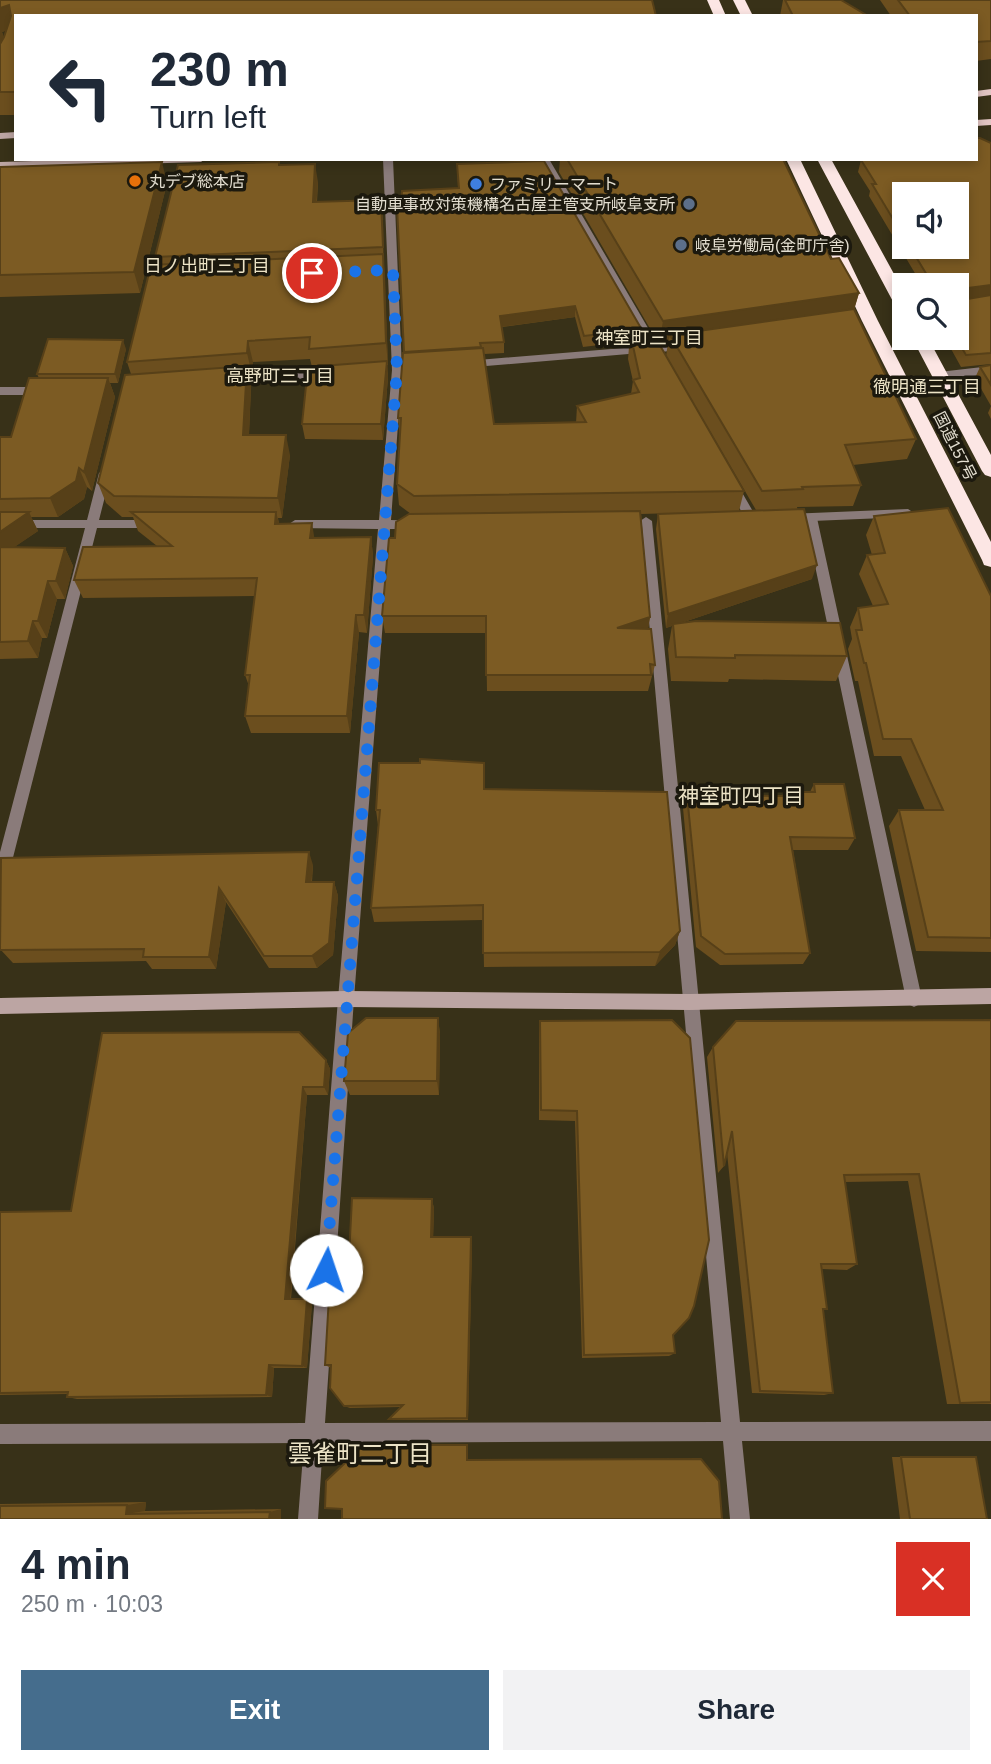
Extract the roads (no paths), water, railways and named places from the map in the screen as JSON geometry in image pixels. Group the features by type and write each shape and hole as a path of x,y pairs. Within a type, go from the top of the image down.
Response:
{"highway":[{"name":"国道157号","path":"794,161 863,322 960,508 991,560"},
{"path":"825,161 892,285"},
{"name":"国道157号","path":"925,350 991,471"}],"street":[{"path":"0,165 144,161"},
{"path":"176,173 180,161"},
{"path":"308,1519 346,999 397,370 386,270 388,161"},
{"path":"545,161 663,363"},
{"path":"452,366 656,351 696,345"},
{"path":"939,376 991,370"},
{"path":"220,383 342,374"},
{"path":"0,391 55,391"},
{"path":"0,881 109,457"},
{"path":"724,470 756,518 918,513"},
{"path":"811,518 914,999"},
{"path":"646,521 740,1519"},
{"path":"0,524 162,524"},
{"path":"286,524 425,524"},
{"path":"0,1006 346,999 690,1002 991,996"},
{"path":"0,1434 991,1431"}],"place":[{"name":"丸デブ総本店","path":"135,181"},
{"name":"ファミリーマート","path":"476,184"},
{"name":"自動車事故対策機構名古屋主管支所岐阜支所","path":"689,204"},
{"name":"岐阜労働局(金町庁舎)","path":"681,245"}],"district":[{"name":"日ノ出町三丁目","path":"207,266"},
{"name":"神室町三丁目","path":"649,338"},
{"name":"高野町三丁目","path":"280,376"},
{"name":"徹明通三丁目","path":"927,387"},
{"name":"神室町四丁目","path":"741,795"},
{"name":"雲雀町二丁目","path":"360,1453"}]}
